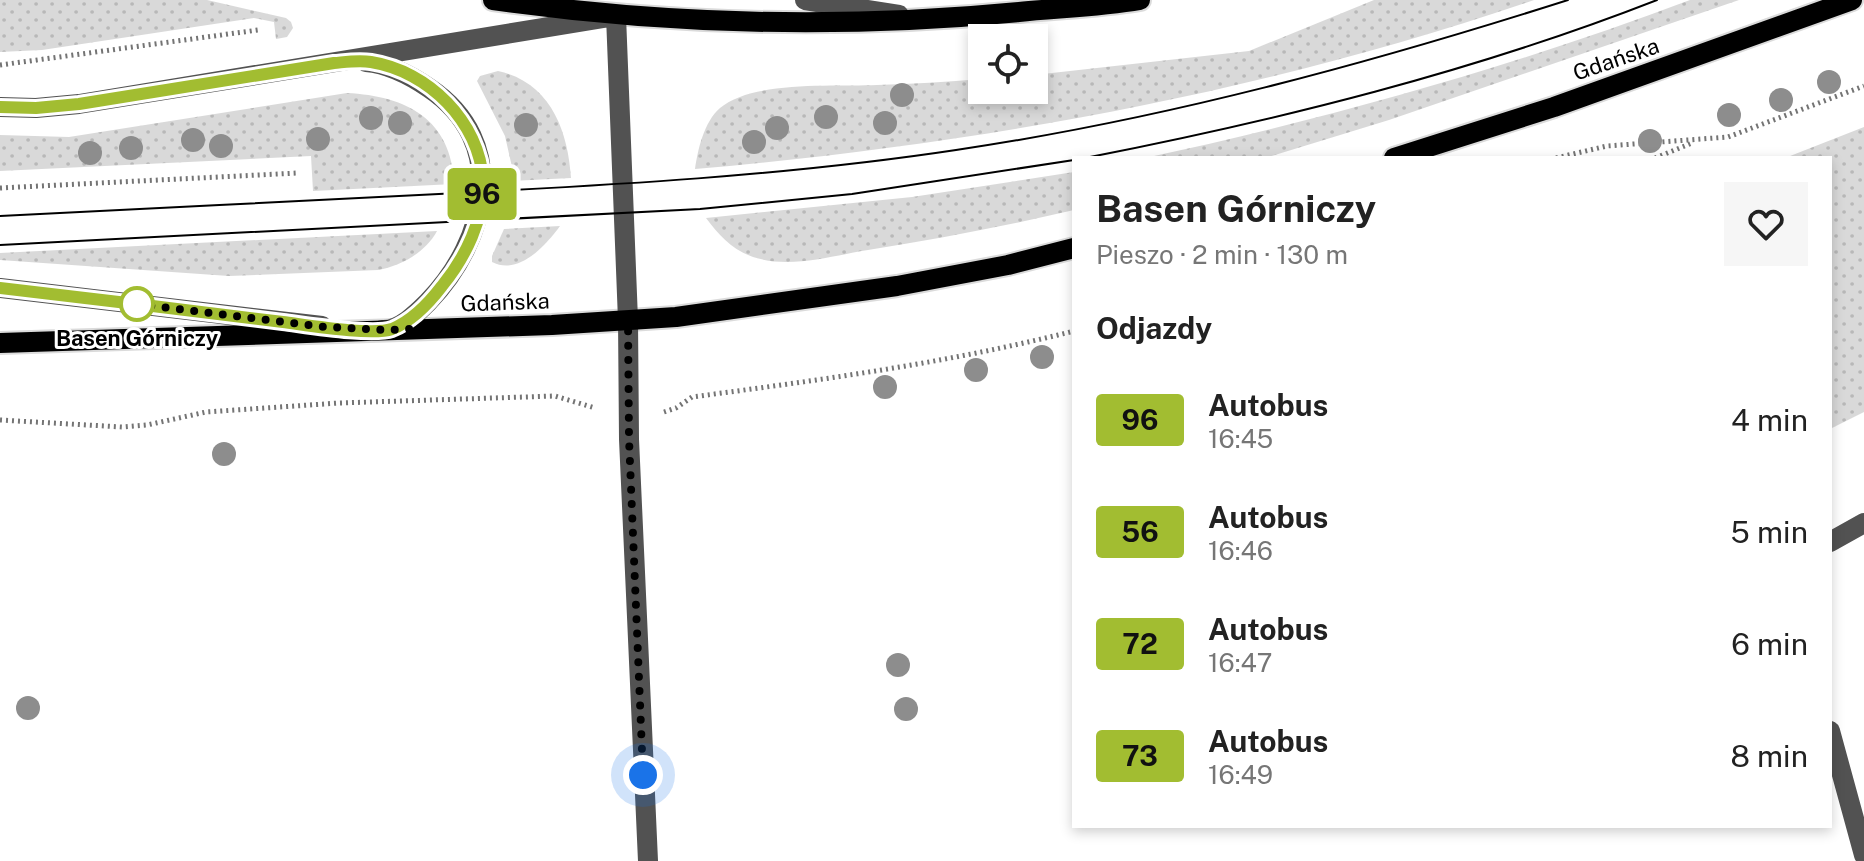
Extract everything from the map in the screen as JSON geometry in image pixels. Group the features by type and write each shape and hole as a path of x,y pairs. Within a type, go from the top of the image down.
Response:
{"main road":[{"path":"493,0 616,16 774,24 931,21 1140,0"},
{"name":"Gdańska","path":"1400,156 1554,107 1852,0"},
{"name":"Gdańska","path":"0,343 628,320 723,311 897,286 1008,265 1072,249"}],"lane":[{"path":"805,0 931,21"},
{"path":"0,107 79,104 616,16 628,320 628,412 648,861"},
{"path":"0,288 324,327 388,330 425,305 460,259 480,209 483,192 481,163 470,132 438,94 393,69 370,62 334,63"},
{"path":"1832,541 1864,523"},
{"path":"1832,738 1864,855"}],"path":[{"path":"0,65 258,30"},
{"path":"1564,156 1607,146 1728,137 1864,86"},
{"path":"1660,156 1700,139"},
{"path":"0,188 298,173"},
{"path":"0,420 122,427 147,425 206,412 555,396 585,407 656,414 676,408 692,397 896,368 996,350 1072,331"}],"shaded area":[{"path":"0,0 207,0 286,18 293,28 287,37 276,39 274,22 254,18 42,50 0,52"},
{"path":"1374,0 1534,0 1329,62 1120,110 908,145 695,169 703,136 714,114 734,99 753,93 795,87 968,80 968,104 1048,104 1048,73 1249,51"},
{"path":"1690,0 1739,0 1389,120 1272,156 1154,156 1283,126 1420,89"},
{"path":"498,71 531,86 553,111 566,143 571,178 511,181 512,167 505,136 477,81 480,76"},
{"path":"347,93 388,99 422,115 435,127 445,143 454,184 313,191 311,156 0,171 0,135 69,137"},
{"path":"1864,127 1864,412 1832,428 1832,156 1790,156"},
{"path":"1072,172 1072,210 971,232 796,262 767,260 738,250 706,218 912,197"},
{"path":"560,226 547,242 522,262 502,265 492,262 504,229"},
{"path":"437,231 412,257 378,270 229,276 0,260 0,253"}],"tram line":[{"path":"0,216 633,183 891,159 1034,137 1188,106 1417,46 1568,0"},
{"path":"1094,156 1375,92 1517,50 1657,0"},
{"path":"0,245 700,209 852,194 1072,160"}],"bus line":[{"name":"96","path":"0,107 79,104 334,63 370,62 408,75 449,104 470,132 477,148 483,180 477,221 450,276 425,305 388,330 324,327 0,288"}],"place":[{"name":"Basen Górniczy","path":"137,304"}],"route":[{"path":"137,304 355,329 552,325 628,320 629,439 643,775"}]}
